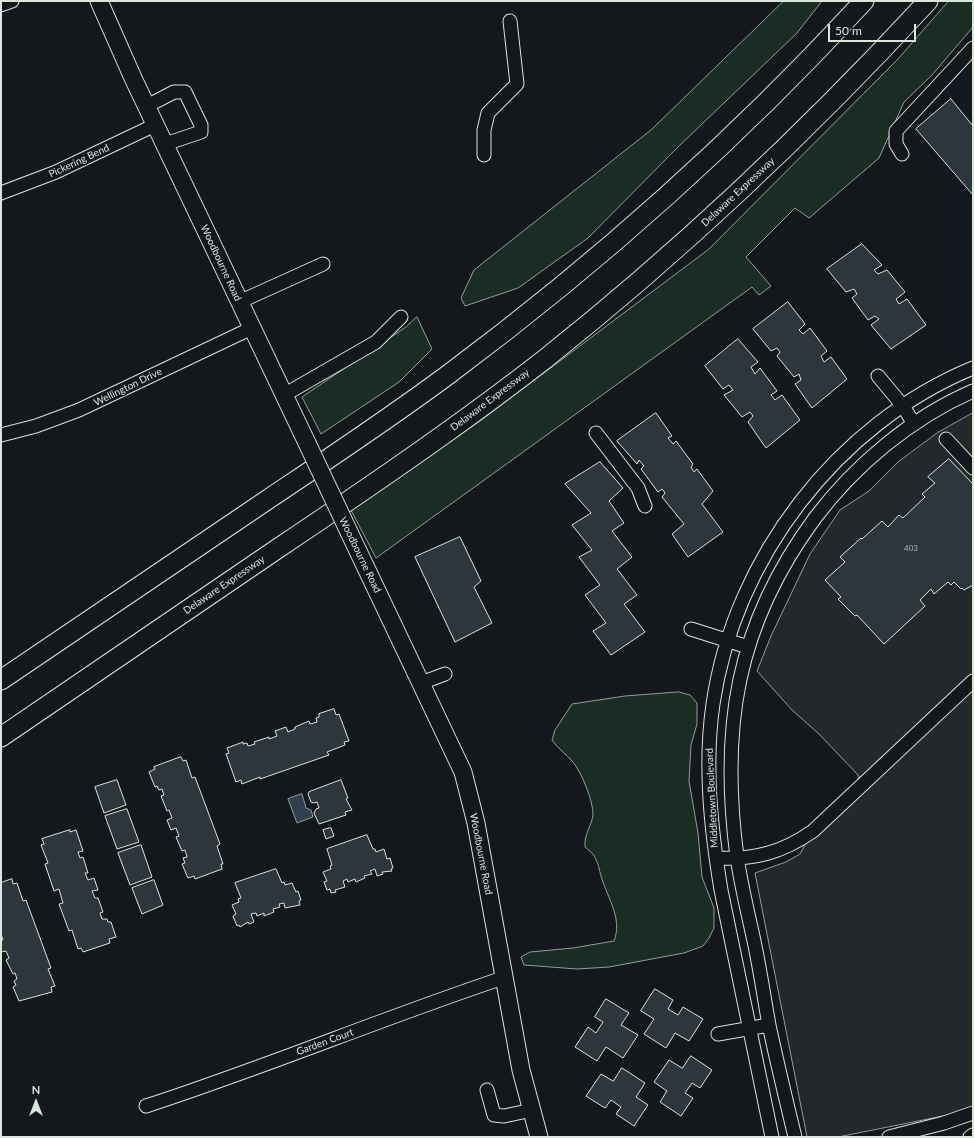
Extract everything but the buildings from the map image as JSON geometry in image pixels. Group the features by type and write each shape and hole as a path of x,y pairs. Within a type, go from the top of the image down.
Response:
{"highway":[{"path":"774,94 848,1"},
{"path":"1,680 392,415 455,370 577,273 642,218 774,94 864,1"},
{"name":"Delaware Expressway","path":"1,737 387,475 544,359 610,305 753,180 817,118 928,1"}],"main road":[{"name":"Woodbourne Road","path":"99,1 155,125 422,683 463,772 476,823 503,978 521,1070 539,1137"}],"street":[{"path":"1,6 12,1"},
{"path":"484,155 484,130 488,113 517,84 510,21"},
{"path":"902,154 896,144 896,131 973,48"},
{"path":"147,106 174,92 185,92 201,125 201,132 165,144"},
{"name":"Pickering Bend","path":"1,193 56,172 155,125"},
{"path":"239,302 323,264"},
{"path":"284,395 376,342 402,317"},
{"name":"Wellington Drive","path":"1,435 36,426 79,410 252,328"},
{"name":"Middletown Boulevard","path":"772,1137 716,858 711,817 709,759 710,733 713,702 728,640 746,594 768,550 809,492 850,446 903,406 960,373 973,368"},
{"path":"878,376 903,406 914,424"},
{"name":"Middletown Boulevard","path":"795,1137 770,1025 738,859 733,820 730,764 731,734 741,674 748,647 776,579 800,539 823,508 866,463 914,424 973,391"},
{"path":"596,433 638,488 645,506"},
{"path":"946,439 973,468"},
{"path":"690,629 748,647"},
{"path":"422,683 445,674"},
{"path":"716,858 738,859 782,850 798,842 813,831 973,681"},
{"name":"Garden Court","path":"146,1106 503,978"},
{"path":"718,1034 770,1025"},
{"path":"488,1090 494,1115 504,1116 532,1110"},
{"path":"889,1137 944,1123 973,1113"}],"green space":[{"path":"784,1 822,1 797,33 678,147 588,238 518,288 465,306 461,298 474,270 651,130"},
{"path":"949,1 973,1 973,27 932,75 904,102 879,158 809,218 795,208 746,257 771,286 759,295 752,287 376,558 351,510 480,421 709,249 898,59"},
{"path":"417,317 432,349 399,382 321,434 302,397 406,327"},
{"path":"679,692 690,695 697,703 697,724 691,745 689,781 698,833 702,877 714,908 714,928 709,938 703,946 684,953 609,967 577,969 524,965 521,957 530,952 573,948 614,941 617,926 614,911 596,859 585,847 593,814 593,808 589,795 573,762 552,740 555,730 572,704 625,696"}],"shaded area":[{"path":"973,413 973,1110 838,1137 807,1137 755,873 786,862 800,854 808,839 857,794 859,776 819,734 792,710 757,671 771,636 810,554 840,510 869,491 898,462 937,433"}],"water":[{"path":"302,794 306,808 311,810 313,817 297,823 288,799"}]}
